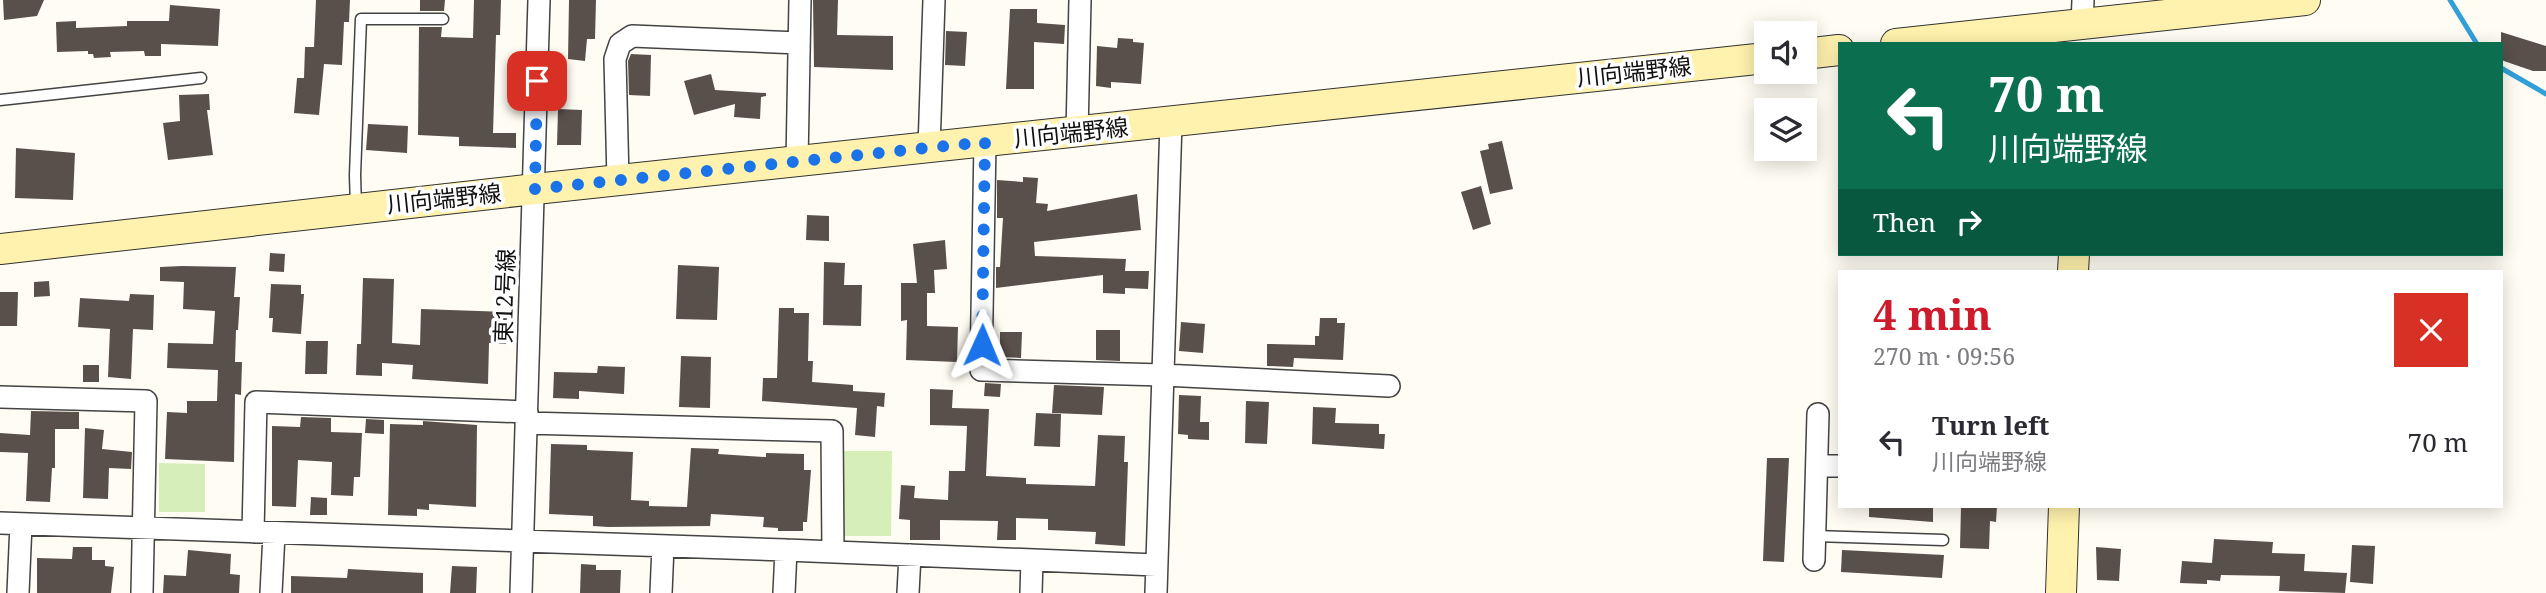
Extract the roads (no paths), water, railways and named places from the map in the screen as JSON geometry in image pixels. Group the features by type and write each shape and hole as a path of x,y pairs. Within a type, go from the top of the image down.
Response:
{"main road":[{"path":"1914,42 2305,0"},
{"path":"1817,53 1838,50"},
{"name":"川向端野線","path":"0,249 618,180 1754,59"},
{"path":"2061,593 2064,508"}],"street":[{"name":"東12号線","path":"521,593 539,0"},
{"path":"797,162 800,0"},
{"path":"929,148 934,0"},
{"path":"1077,133 1080,0"},
{"path":"618,180 615,59 620,44 632,36 799,43"},
{"path":"1156,593 1171,122"},
{"path":"985,142 981,370 1163,375 1389,386"},
{"path":"0,397 146,401 142,593"},
{"path":"271,593 263,533 256,402 832,431 833,552"},
{"path":"1814,560 1818,414"},
{"path":"1816,466 1838,466"},
{"path":"18,593 11,524 663,545 1156,565"},
{"path":"661,593 663,545"},
{"path":"784,593 786,550"},
{"path":"908,593 911,555"},
{"path":"1031,593 1032,560"}],"lane":[{"path":"356,209 361,19 443,19"},
{"path":"0,100 201,78"},
{"path":"1814,536 1943,540"}],"waterway":[{"path":"2450,0 2476,42"},
{"path":"2503,69 2546,94"}]}
